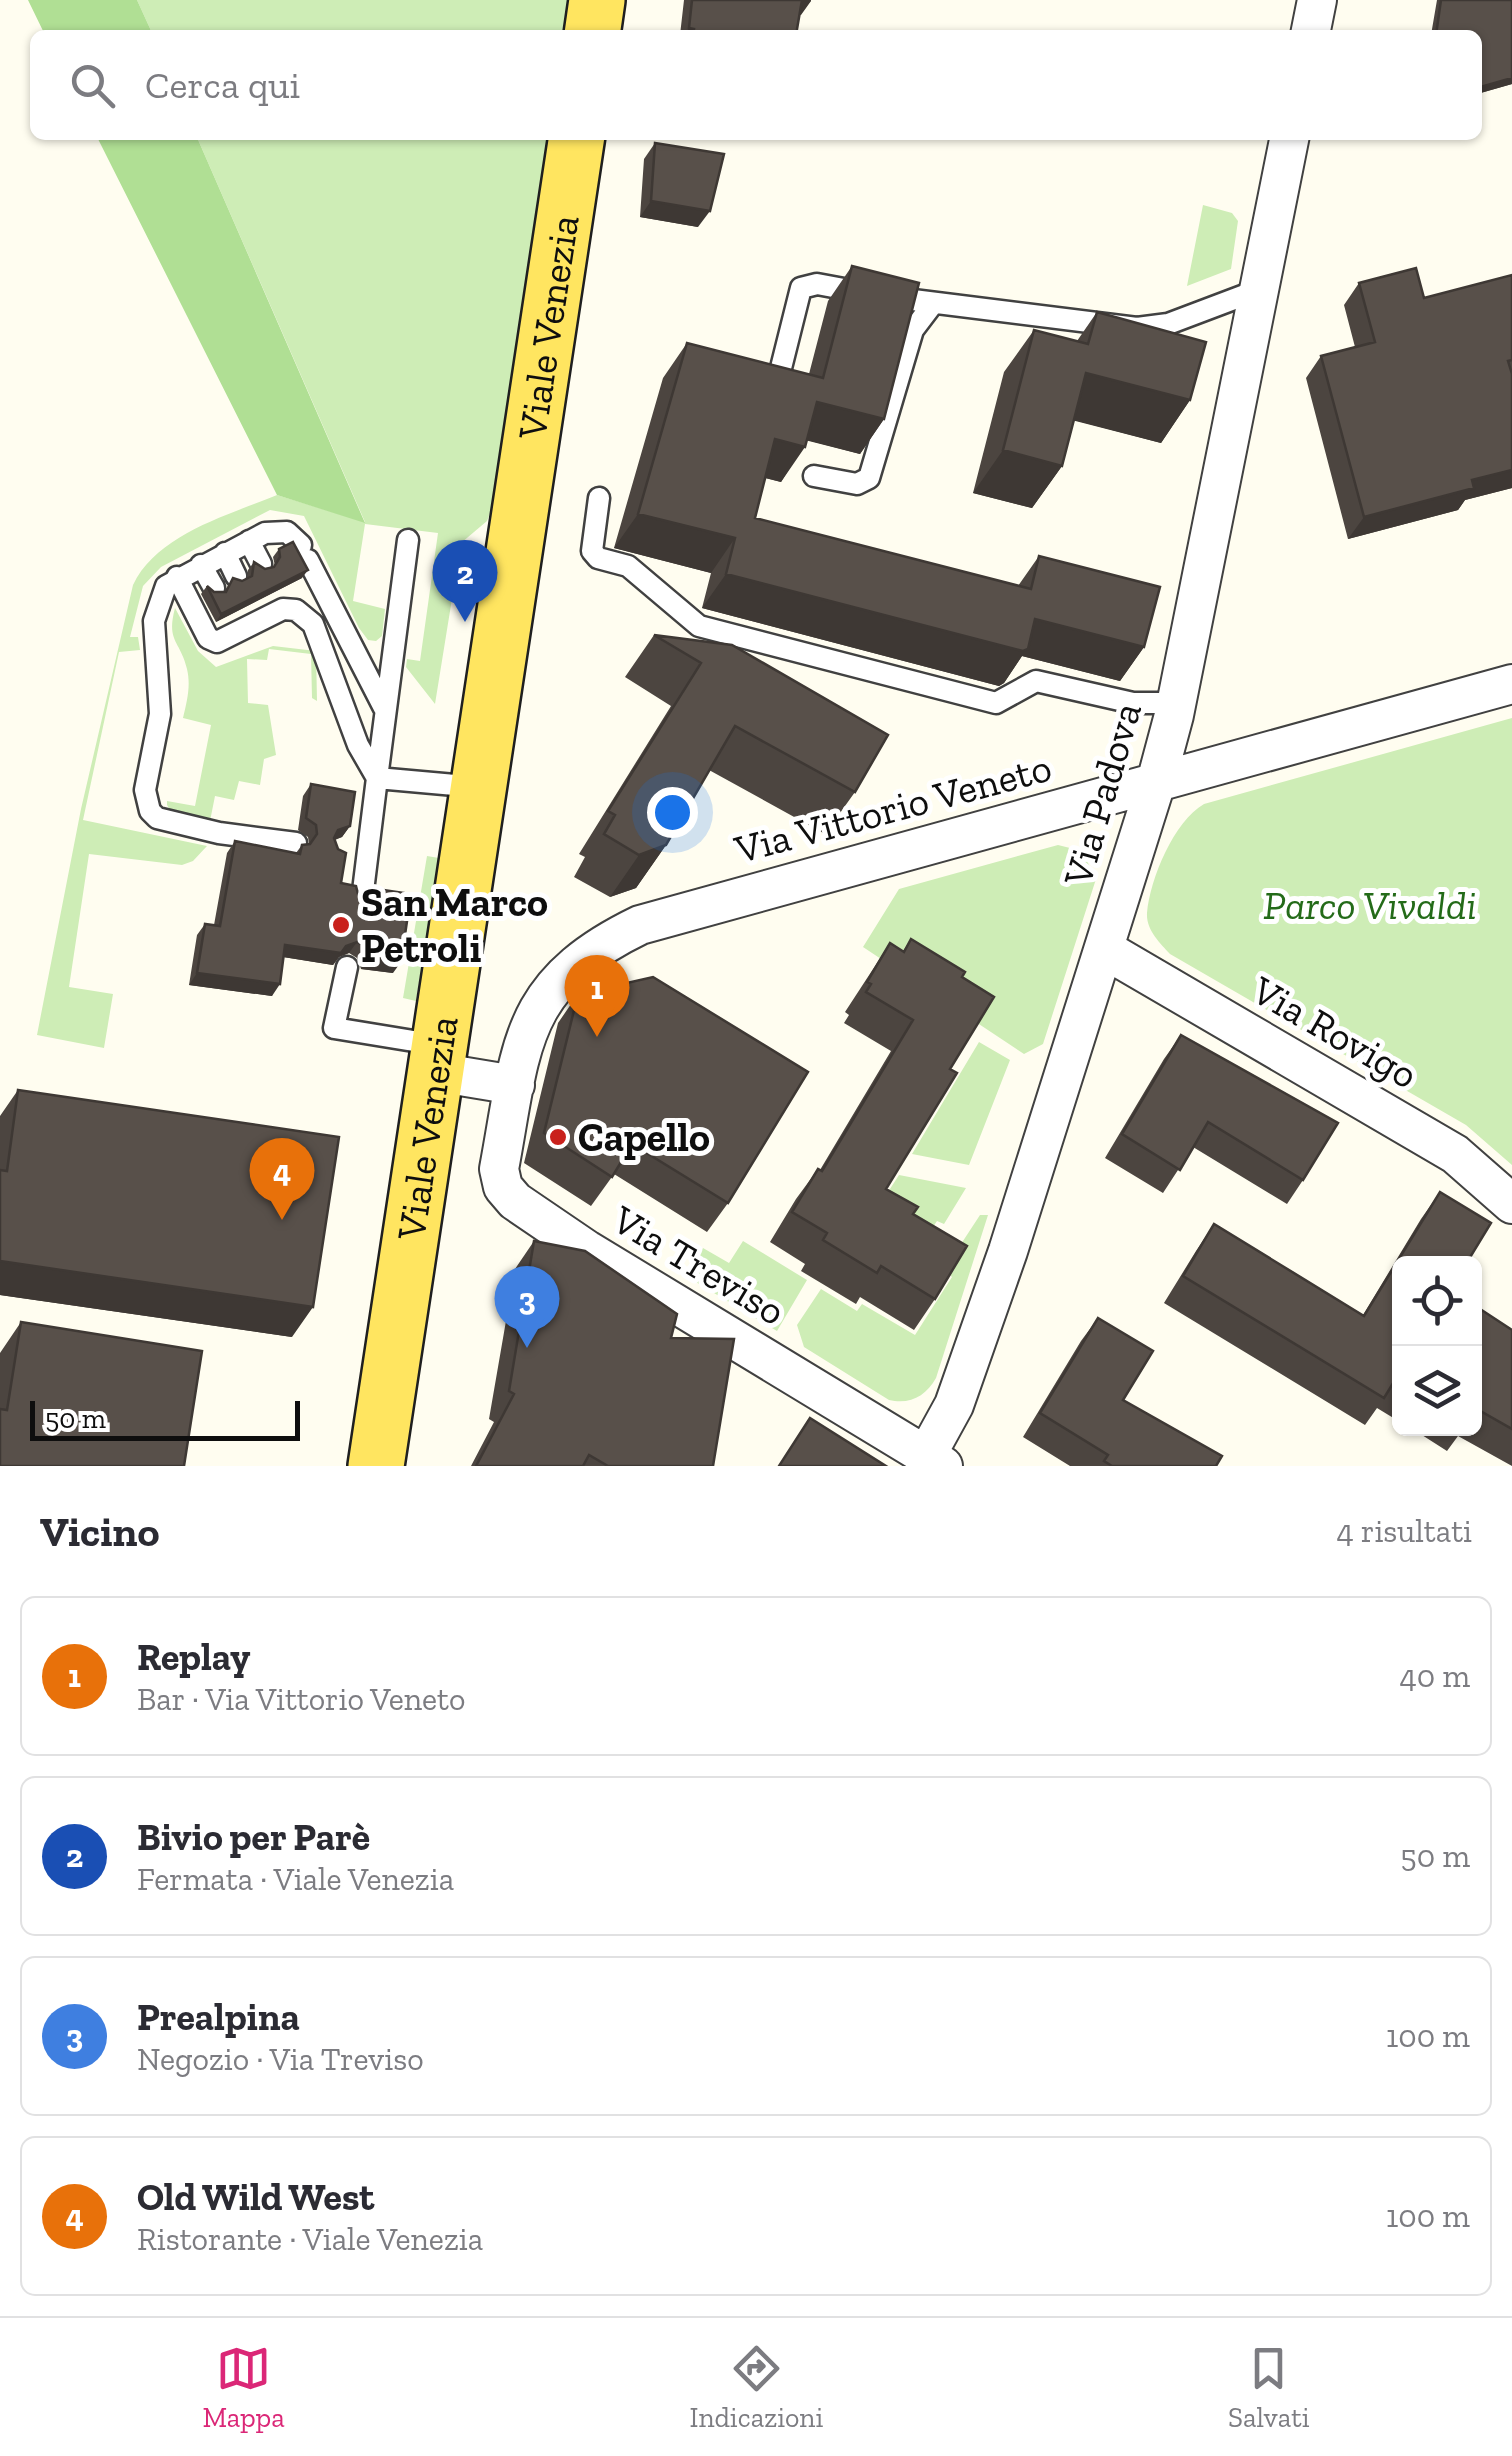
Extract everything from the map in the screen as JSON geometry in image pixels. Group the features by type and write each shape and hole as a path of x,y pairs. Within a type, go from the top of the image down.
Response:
{"main road":[{"path":"593,30 597,0"},
{"name":"Viale Venezia","path":"376,1466 576,140"}],"street":[{"path":"1311,30 1317,0"},
{"name":"Via Padova","path":"935,1461 1155,786 1176,703 1289,140"},
{"name":"Via Vittorio Veneto","path":"514,1085 519,1049 532,1015 549,990 584,957 640,924 1155,786 1512,684"},
{"name":"Via Rovigo","path":"1104,949 1455,1154 1512,1204"},
{"path":"438,1059 514,1085"},
{"name":"Via Treviso","path":"514,1085 499,1169 503,1187 515,1200 587,1250 935,1461"}],"lane":[{"path":"758,380 777,384 801,288 817,284 932,305 1137,328 1168,324 1258,290"},
{"path":"814,476 857,484 869,478 913,330 932,305"},
{"path":"599,498 592,551 598,558 628,566 699,626 996,703 1036,681 1048,681 1133,703 1176,703"},
{"path":"296,843 219,833 157,818 146,802 160,714 154,621 166,586 176,577 276,530 293,535 384,708"},
{"path":"362,899 408,540"},
{"path":"249,541 261,564"},
{"path":"225,553 236,576"},
{"path":"201,565 214,588"},
{"path":"176,577 208,638 217,642 232,624 279,601 313,624 358,744 378,778"},
{"path":"378,778 479,788"},
{"path":"340,851 368,856"},
{"path":"348,967 334,1028 438,1059"}],"green space":[{"path":"28,0 137,0 151,30 43,30"},
{"path":"137,0 570,0 566,30 151,30"},
{"path":"99,140 198,140 365,523 277,495"},
{"path":"198,140 549,140 495,501 487,521 461,543 435,704 406,667 407,659 420,661 438,533 365,524 353,601 385,609 382,636 376,641 368,640 359,628 304,516 270,510 161,567 143,586 130,637 138,637 140,650 119,652 83,820 207,846 193,861 182,865 89,854 69,987 113,994 104,1048 37,1035 81,809 133,585 144,567 176,539 196,528 277,495 365,522"},
{"path":"1203,205 1232,213 1238,221 1231,269 1187,286"},
{"path":"175,608 198,651 216,667 273,646 316,651 317,701 312,698 311,654 269,649 267,660 247,659 248,703 268,705 276,755 264,759 260,785 239,781 234,800 215,796 210,821 172,813 167,805 167,801 195,806 211,725 183,718 189,681 173,635"},
{"name":"Parco Vivaldi","path":"1512,718 1512,1165 1466,1125 1170,954 1151,931 1147,913 1165,852 1183,823 1204,804"},
{"path":"1058,845 1082,851 1096,879 1043,1044 1024,1054 863,947 899,889"},
{"path":"427,856 439,858 416,1001 403,998"},
{"path":"979,1042 1010,1060 969,1165 912,1154"},
{"path":"899,1175 966,1188 944,1224 937,1221 925,1239 877,1209"},
{"path":"980,1215 988,1215 936,1378 922,1394 910,1400 889,1400 804,1347 797,1325 821,1289 857,1311 862,1304 915,1335 952,1277 944,1270"},
{"path":"743,1241 807,1280 777,1331 686,1276 703,1248 729,1263"}],"building":[{"path":"692,0 802,0 797,30 689,28"},
{"path":"1441,0 1512,0 1512,78 1482,87 1482,30 1437,30"},
{"path":"655,143 724,154 710,211 651,201"},
{"path":"852,266 919,283 884,419 817,402 805,447 775,439 755,518 1031,589 1039,556 1160,587 1144,647 1035,619 1028,649 1023,651 726,574 735,538 638,514 687,343 823,378"},
{"path":"1416,268 1424,298 1512,275 1512,360 1508,361 1512,374 1512,470 1472,480 1474,488 1364,517 1321,356 1375,342 1359,283"},
{"path":"1097,312 1206,342 1190,400 1086,373 1062,466 1003,450 1034,330 1088,344"},
{"path":"293,542 308,570 221,614 207,586 214,592 226,592 233,578 242,581 252,576 254,562 265,569 274,567 280,557 279,549"},
{"path":"654,635 732,645 888,735 855,792 735,726 666,845 639,855 604,834 615,815 608,811 701,663"},
{"path":"311,784 355,792 350,826 338,830 334,838 338,849 346,853 341,883 356,886 358,894 367,901 376,900 384,890 411,894 401,962 369,957 365,946 357,942 341,953 285,945 280,984 197,973 205,924 220,926 235,841 300,854 302,845 310,844 317,834 316,825 306,818"},
{"path":"911,939 965,972 962,977 994,997 950,1069 957,1073 886,1189 918,1207 913,1214 967,1246 935,1299 881,1266 877,1273 823,1240 827,1233 792,1212 818,1169 822,1171 913,1020 866,992 871,984 867,982 890,943 904,952"},
{"path":"653,977 808,1072 728,1203 632,1144 612,1177 544,1133 578,994"},
{"path":"1181,1035 1338,1123 1303,1180 1208,1122 1180,1170 1122,1134"},
{"path":"18,1090 339,1137 313,1307 0,1261 0,1170 7,1171"},
{"path":"1440,1192 1491,1223 1471,1256 1401,1256"},
{"path":"1214,1224 1364,1316 1392,1270 1392,1385 1384,1398 1183,1276"},
{"path":"534,1241 585,1251 677,1314 671,1338 734,1339 713,1466 608,1466 589,1455 583,1466 476,1466 514,1394 509,1391"},
{"path":"1482,1310 1512,1330 1512,1429 1482,1412"},
{"path":"1098,1318 1153,1351 1123,1400 1222,1456 1216,1466 1112,1466 1104,1461 1108,1455 1040,1413"},
{"path":"21,1322 202,1351 184,1466 0,1466 0,1409 7,1410"},
{"path":"810,1418 886,1466 779,1466"}],"place":[{"name":"Bivio per Parè","path":"465,622"},
{"name":"San Marco Petroli","path":"341,925"},
{"name":"Replay","path":"597,1037"},
{"name":"Capello","path":"558,1137"},
{"name":"Old Wild West","path":"282,1220"},
{"name":"Prealpina","path":"527,1348"}]}
